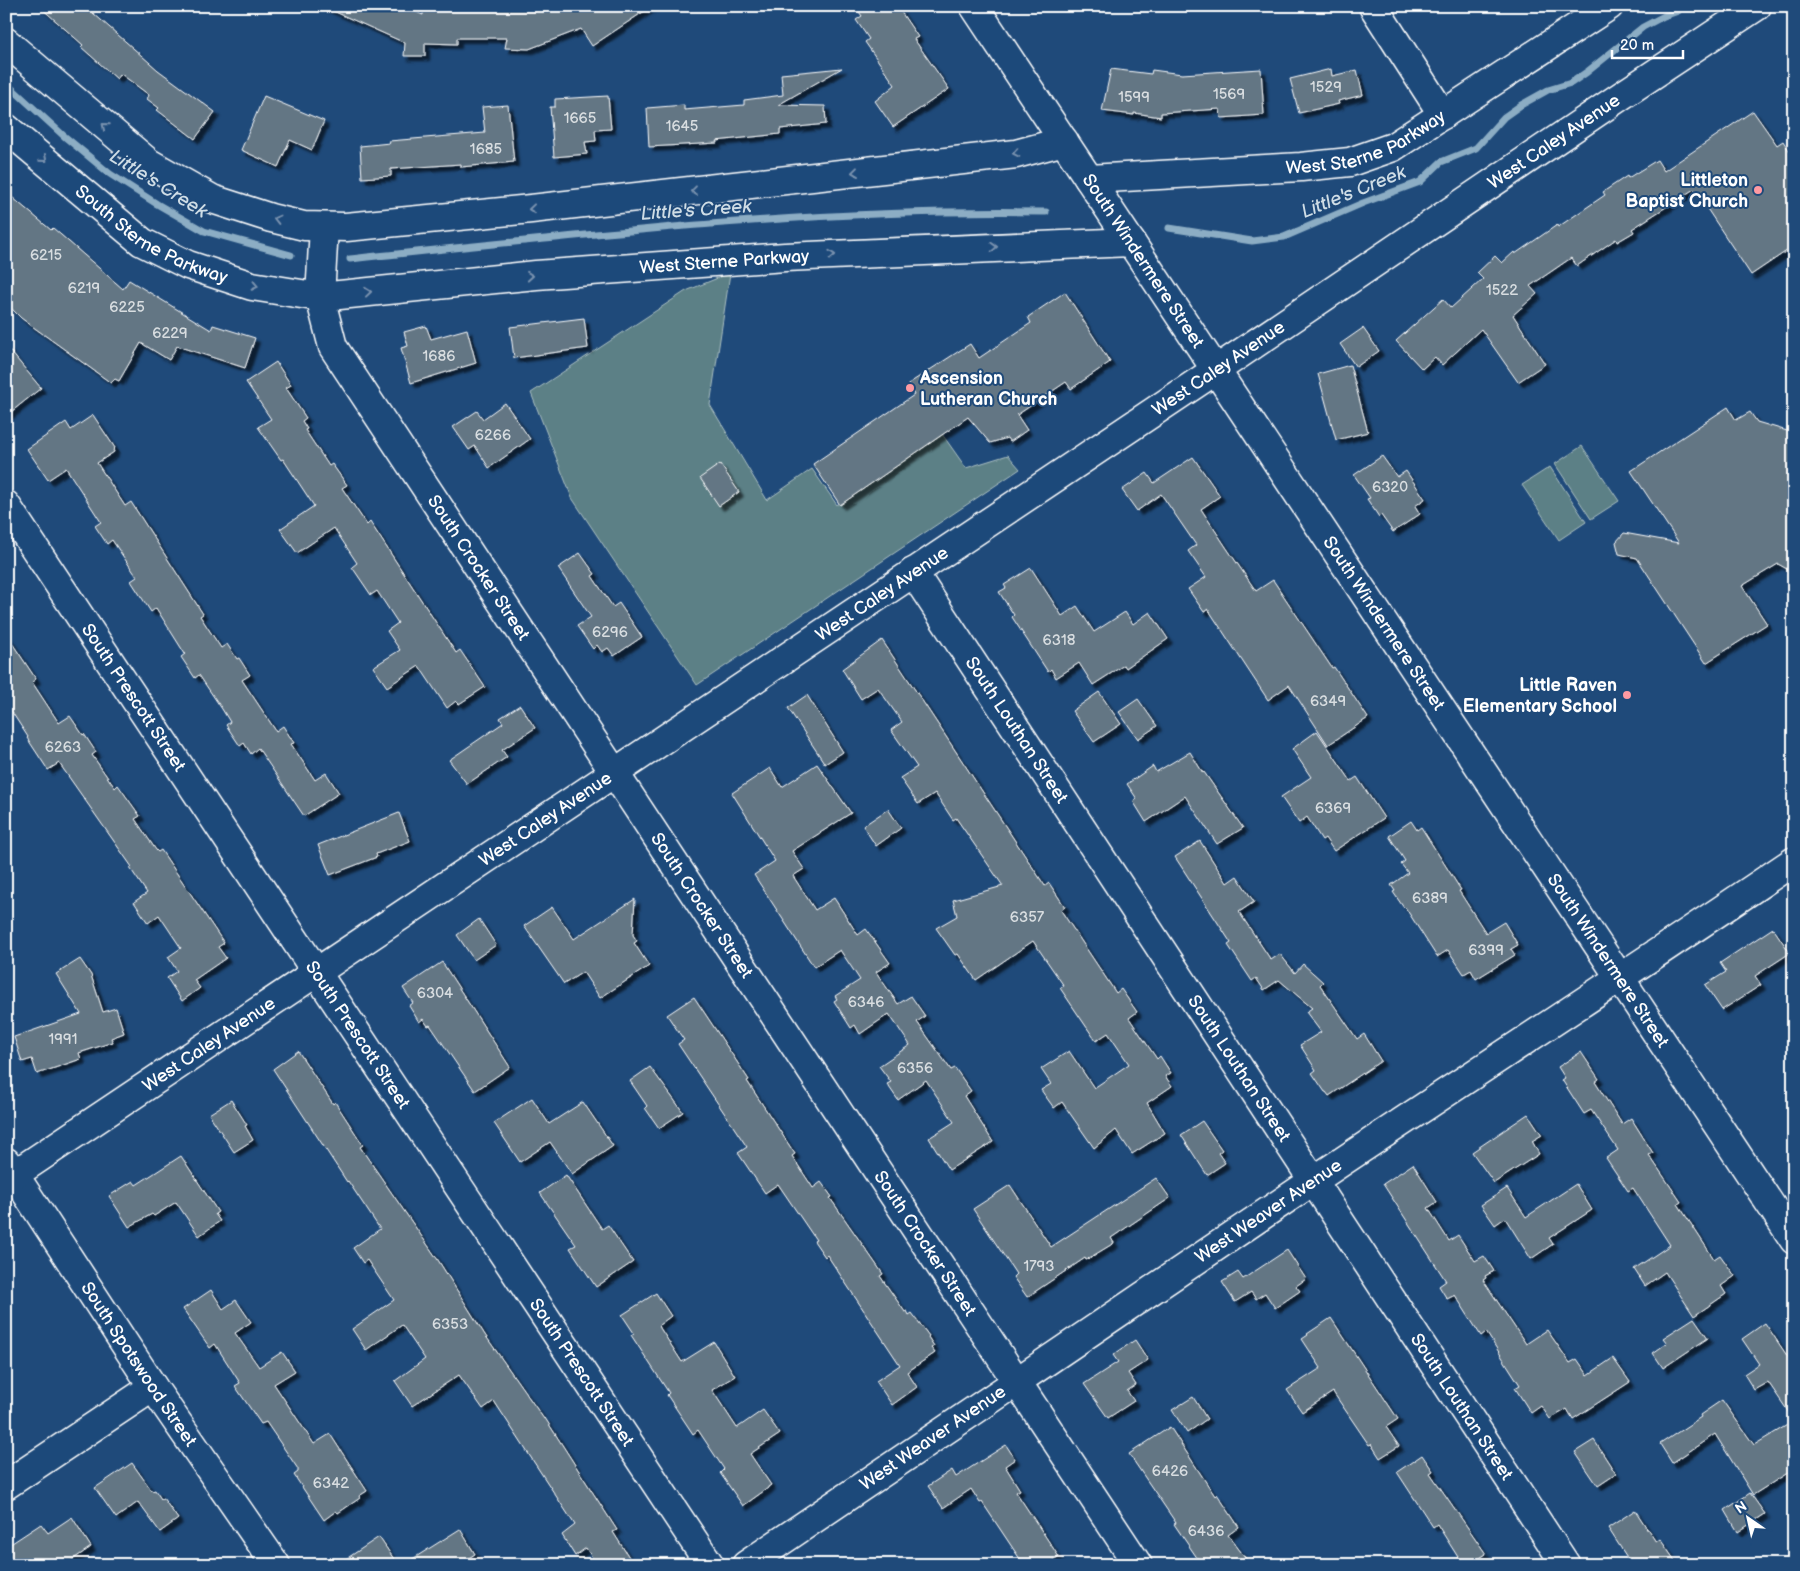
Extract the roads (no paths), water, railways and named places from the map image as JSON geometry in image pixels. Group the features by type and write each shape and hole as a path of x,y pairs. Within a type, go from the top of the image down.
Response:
{"street":[{"name":"South Windermere Street","path":"974,6 1794,1240"},
{"path":"1373,6 1443,115"},
{"name":"West Sterne Parkway","path":"1089,179 1302,167 1350,162 1393,147 1609,6"},
{"name":"West Caley Avenue","path":"9,1172 317,972 1216,370 1620,96 1757,6"},
{"path":"6,42 149,163 212,199 304,226 346,227 531,210 1006,155 1064,141"},
{"name":"South Sterne Parkway","path":"6,128 142,242 188,265 252,286 320,296"},
{"name":"South Crocker Street","path":"324,227 320,296 333,347 1138,1565"},
{"name":"West Sterne Parkway","path":"320,296 536,275 785,256 1131,242"},
{"name":"South Prescott Street","path":"6,505 710,1565"},
{"name":"South Louthan Street","path":"913,572 1566,1565"},
{"name":"West Weaver Avenue","path":"746,1565 1016,1380 1794,861"},
{"name":"South Spotswood Street","path":"9,1172 153,1387 276,1565"},
{"path":"6,1485 153,1387"}],"waterway":[{"name":"Little's Creek","path":"1169,228 1252,241 1284,237 1363,203 1420,182 1441,162 1476,148 1504,117 1521,105 1548,90 1571,83 1643,27 1678,11"},
{"name":"Little's Creek","path":"6,83 64,136 110,174 157,204 204,231 291,255"},
{"name":"Little's Creek","path":"350,259 523,241 784,219 871,214 1046,212"}],"place":[{"name":"Littleton Baptist Church","path":"1758,190"},
{"name":"Ascension Lutheran Church","path":"910,388"},
{"name":"Little Raven Elementary School","path":"1627,695"}]}
